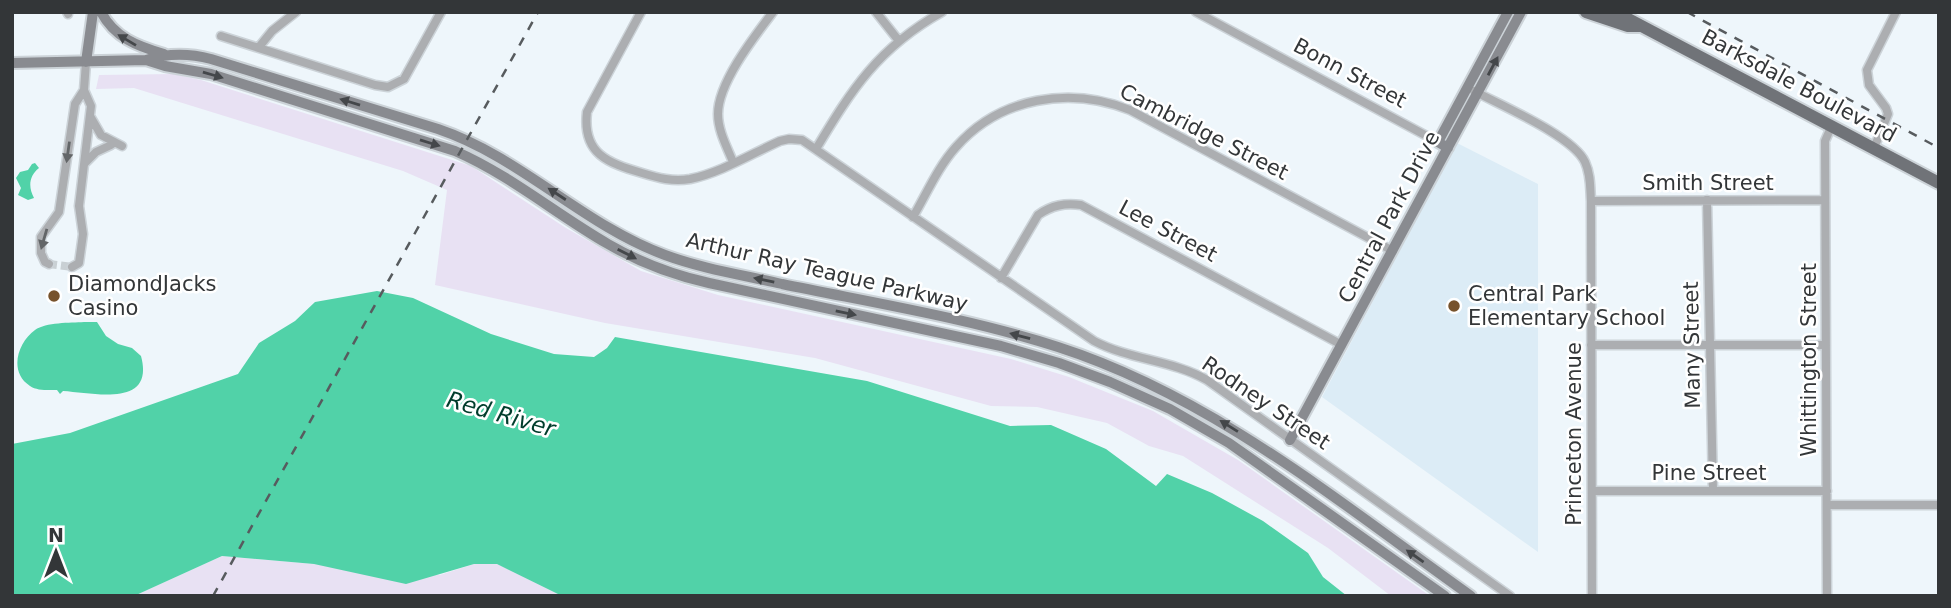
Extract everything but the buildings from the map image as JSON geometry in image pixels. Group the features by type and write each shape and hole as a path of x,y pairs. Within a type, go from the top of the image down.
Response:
{"main road":[{"name":"Barksdale Boulevard","path":"1586,12 1628,26 1639,26"},
{"name":"Barksdale Boulevard","path":"1615,12 1939,183"}],"street":[{"path":"49,264 41,253 41,237 59,212 75,104 84,90 93,12"},
{"path":"101,12 108,25 124,39 164,54"},
{"path":"259,47 272,31 296,12"},
{"path":"221,36 388,87 404,79 441,12"},
{"path":"641,12 587,112 587,132 595,150 612,163 657,178 673,180 696,178 789,139 802,140 816,149 851,90 870,68 899,41 942,12"},
{"path":"733,162 719,120 720,98 748,48 773,12"},
{"path":"876,12 899,41"},
{"name":"Bonn Street","path":"1196,12 1443,145"},
{"name":"Central Park Drive","path":"1290,440 1416,213 1467,88 1508,12"},
{"name":"Central Park Drive","path":"1443,145 1478,93 1521,12"},
{"path":"1874,148 1888,114 1869,85 1867,70 1896,12"},
{"name":"Arthur Ray Teague Parkway","path":"146,61 164,54 211,59 456,135 498,156 620,234 686,262 996,330 1058,347 1130,374 1202,410 1247,437 1471,596"},
{"name":"Arthur Ray Teague Parkway","path":"12,63 146,61 211,74 455,151 492,170 607,243 674,274 709,284 1001,346 1111,382 1170,409 1229,443 1446,596"},
{"name":"Princeton Avenue","path":"1467,88 1564,139 1576,149 1588,171 1591,201 1592,596"},
{"path":"72,267 79,263 83,235 79,206 90,115 90,100 84,90"},
{"name":"Cambridge Street","path":"913,217 946,159 984,123 1028,102 1073,96 1100,100 1130,110 1393,251"},
{"path":"90,115 101,135 122,146"},
{"name":"Whittington Street","path":"1827,596 1825,141 1832,125"},
{"path":"84,166 96,152 111,145"},
{"name":"Rodney Street","path":"816,149 1102,345 1180,368 1207,380 1510,596"},
{"name":"Many Street","path":"1707,200 1713,490"},
{"name":"Smith Street","path":"1591,201 1825,200"},
{"name":"Lee Street","path":"1001,278 1038,215 1063,204 1081,205 1342,345"},
{"path":"1591,345 1826,345"},
{"name":"Pine Street","path":"1592,491 1827,491"},
{"path":"1826,505 1939,505"}],"shaded area":[{"path":"173,74 201,80 471,166 566,228 641,271 718,295 1011,359 1069,377 1153,411 1238,460 1430,596 1391,596 1328,548 1183,456 1149,446 1107,423 1037,407 991,406 815,358 605,323 435,285 447,190 403,171 134,88 96,89 99,75"},
{"name":"Central Park Elementary School","path":"1457,143 1538,184 1538,552 1322,397"},
{"path":"222,556 440,575 474,564 498,564 562,596 134,596"}],"water":[{"path":"35,163 39,168 30,182 34,198 28,200 18,195 21,188 16,178 20,172 28,170"},
{"name":"Red River","path":"377,291 413,298 491,334 554,354 594,357 607,348 615,337 867,381 1010,426 1051,425 1106,449 1156,486 1167,474 1212,493 1263,521 1308,553 1323,577 1347,596 562,596 497,564 474,564 406,584 314,564 222,556 134,596 12,596 12,444 70,433 238,374 259,343 295,321 315,302"},
{"path":"97,322 106,336 118,344 132,348 141,356 143,373 139,384 119,394 63,391 60,394 57,390 33,388 23,380 17,365 18,357 24,342 35,330 58,323"}],"tunnel":[{"path":"49,264 72,267"}],"railway":[{"path":"213,596 538,12"},
{"path":"1687,12 1939,148"}],"place":[{"name":"DiamondJacks Casino","path":"54,296"},
{"name":"Central Park Elementary School","path":"1454,306"}]}
